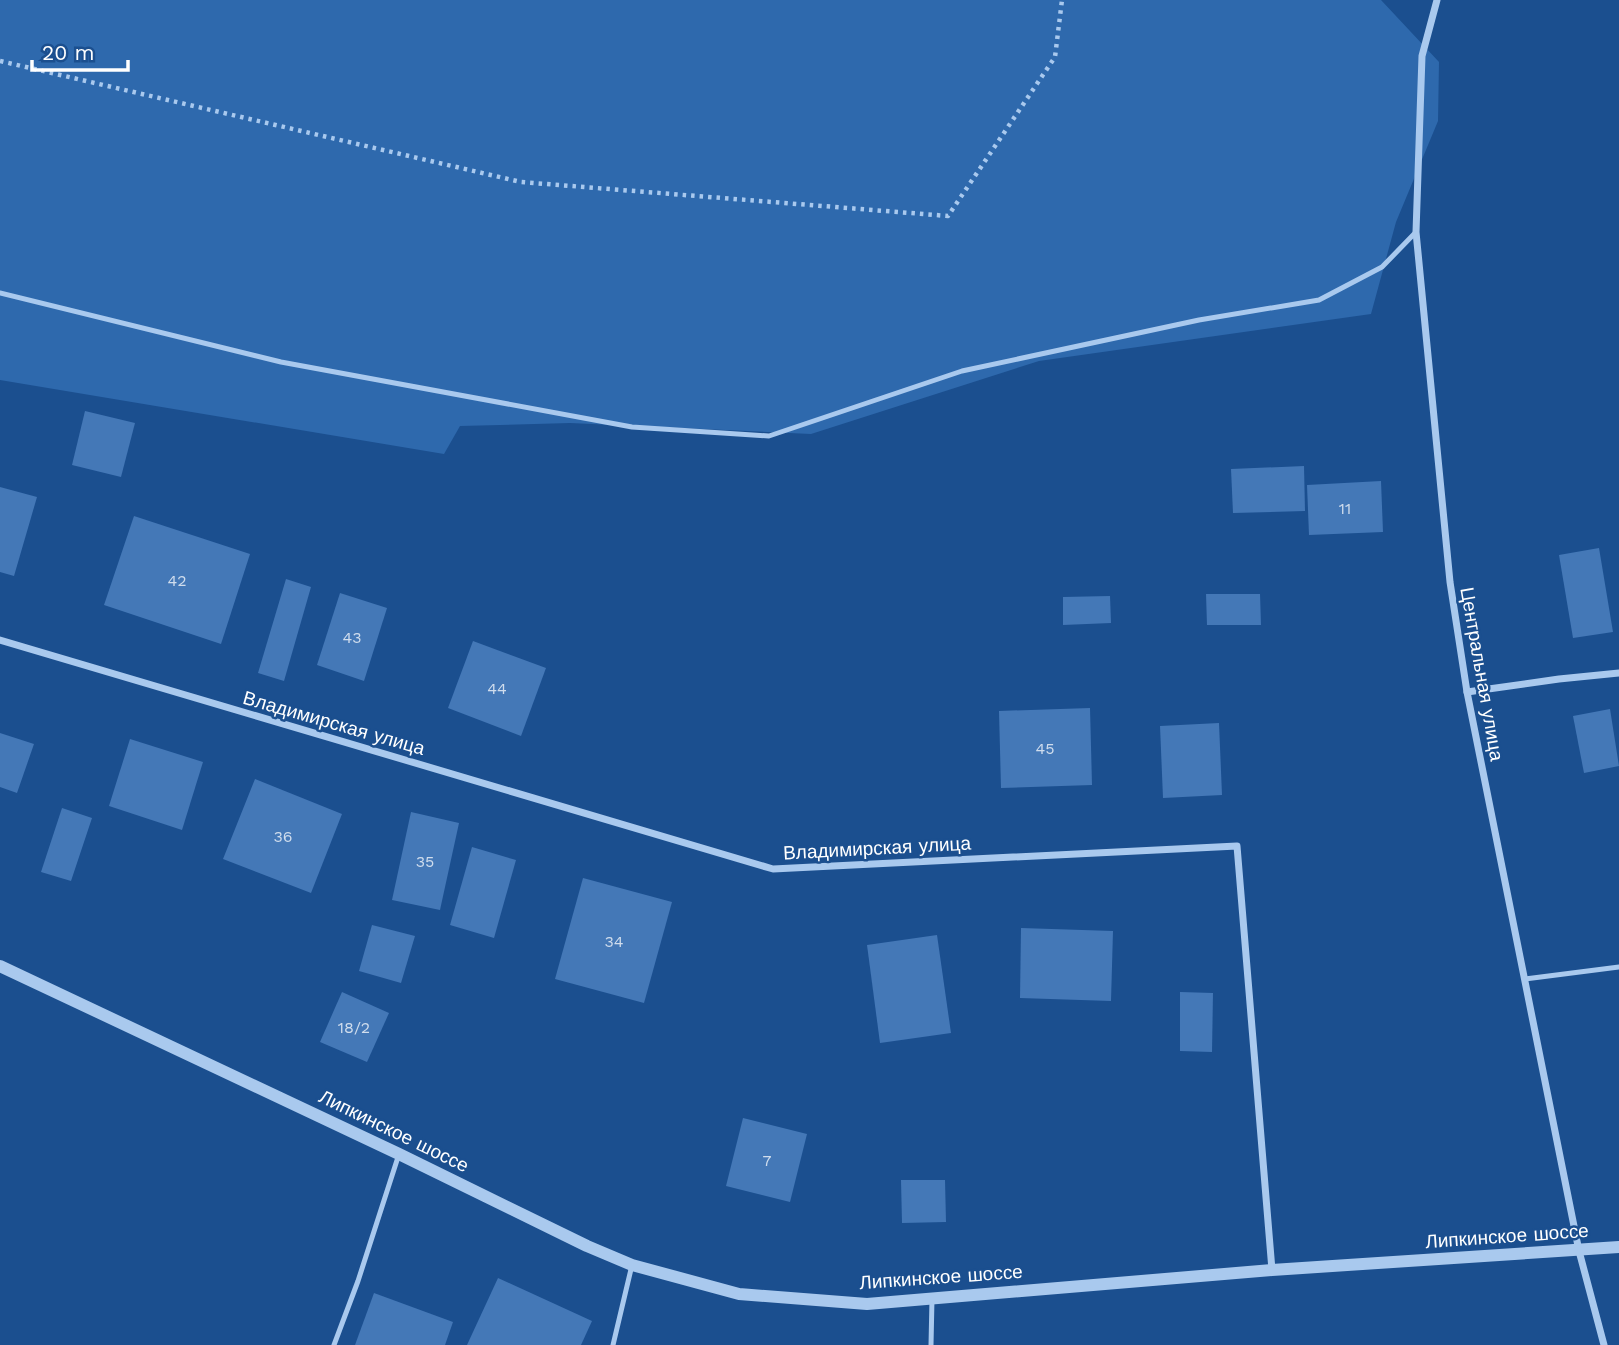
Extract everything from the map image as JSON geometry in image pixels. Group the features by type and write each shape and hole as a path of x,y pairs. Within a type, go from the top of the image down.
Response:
{"street":[{"name":"Центральная улица","path":"1437,0 1422,56 1416,232 1450,582 1467,692 1579,1251 1604,1345"},
{"name":"Владимирская улица","path":"0,640 773,869 1237,846 1272,1270"},
{"path":"1467,692 1619,673"},
{"name":"Липкинское шоссе","path":"0,966 587,1246 632,1265 739,1294 867,1304 1272,1270 1619,1247"}],"lane":[{"path":"0,293 295,364 632,427 769,436 962,371 1199,320 1319,300 1382,267 1416,232"},
{"path":"1525,979 1619,967"},
{"path":"334,1345 358,1281 399,1154"},
{"path":"613,1345 632,1265"},
{"path":"931,1345 932,1298"}],"path":[{"path":"0,61 521,182 948,216 1055,57 1062,0"}],"shaded area":[{"path":"0,0 1381,0 1439,62 1438,121 1396,222 1371,314 1039,361 811,434 570,423 460,426 444,454 0,380"}],"building":[{"path":"85,411 135,423 121,477 72,465"},
{"path":"1304,466 1305,511 1233,513 1231,469"},
{"path":"1381,481 1383,532 1309,535 1307,485"},
{"path":"0,487 37,497 14,576 0,572"},
{"path":"134,516 250,554 221,644 104,605"},
{"path":"1599,548 1613,632 1573,638 1559,555"},
{"path":"286,579 311,587 284,681 258,673"},
{"path":"340,593 387,608 364,681 317,665"},
{"path":"1206,594 1260,594 1261,625 1207,625"},
{"path":"1110,596 1111,623 1063,625 1063,597"},
{"path":"473,641 546,668 521,736 448,708"},
{"path":"1090,708 1092,785 1001,788 999,711"},
{"path":"1610,709 1619,766 1584,773 1573,716"},
{"path":"1219,723 1222,795 1163,798 1160,726"},
{"path":"0,733 34,744 17,793 0,787"},
{"path":"130,739 203,762 182,830 109,806"},
{"path":"255,779 342,814 311,893 223,859"},
{"path":"62,808 92,818 71,881 41,872"},
{"path":"411,812 459,823 440,910 392,900"},
{"path":"472,847 516,860 494,938 450,925"},
{"path":"583,878 672,902 644,1003 555,979"},
{"path":"372,925 415,936 401,983 359,971"},
{"path":"1021,928 1113,931 1111,1001 1020,998"},
{"path":"937,935 951,1033 880,1043 867,945"},
{"path":"342,992 389,1013 367,1062 320,1042"},
{"path":"1180,992 1213,993 1212,1052 1180,1051"},
{"path":"743,1118 807,1134 790,1202 726,1186"},
{"path":"901,1180 945,1180 946,1222 902,1223"},
{"path":"498,1278 592,1321 581,1345 467,1345"},
{"path":"374,1293 453,1322 445,1345 355,1345"}]}
